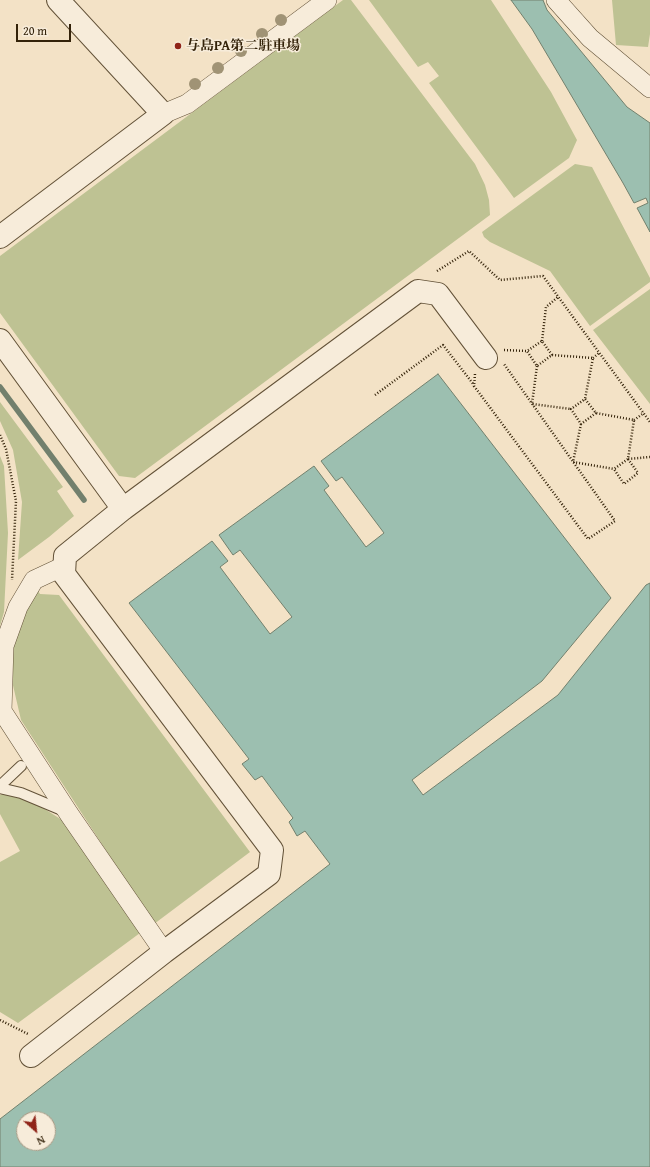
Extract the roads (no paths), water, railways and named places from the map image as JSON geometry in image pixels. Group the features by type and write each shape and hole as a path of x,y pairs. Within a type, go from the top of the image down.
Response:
{"street":[{"path":"58,0 163,114"},
{"path":"0,237 163,114 187,104 327,0"},
{"path":"556,0 590,38 650,88"},
{"path":"39,1050 164,952 269,874 272,850 64,574 65,556 123,509 418,291 438,294 490,361"},
{"path":"0,340 123,509"},
{"path":"64,566 34,580 18,607 4,646 2,711 69,814 164,952"}],"lane":[{"path":"21,766 0,787 26,795 69,814"}],"waterway":[{"path":"0,387 84,500"}],"place":[{"name":"与島PA第二駐車場","path":"178,46"}]}
